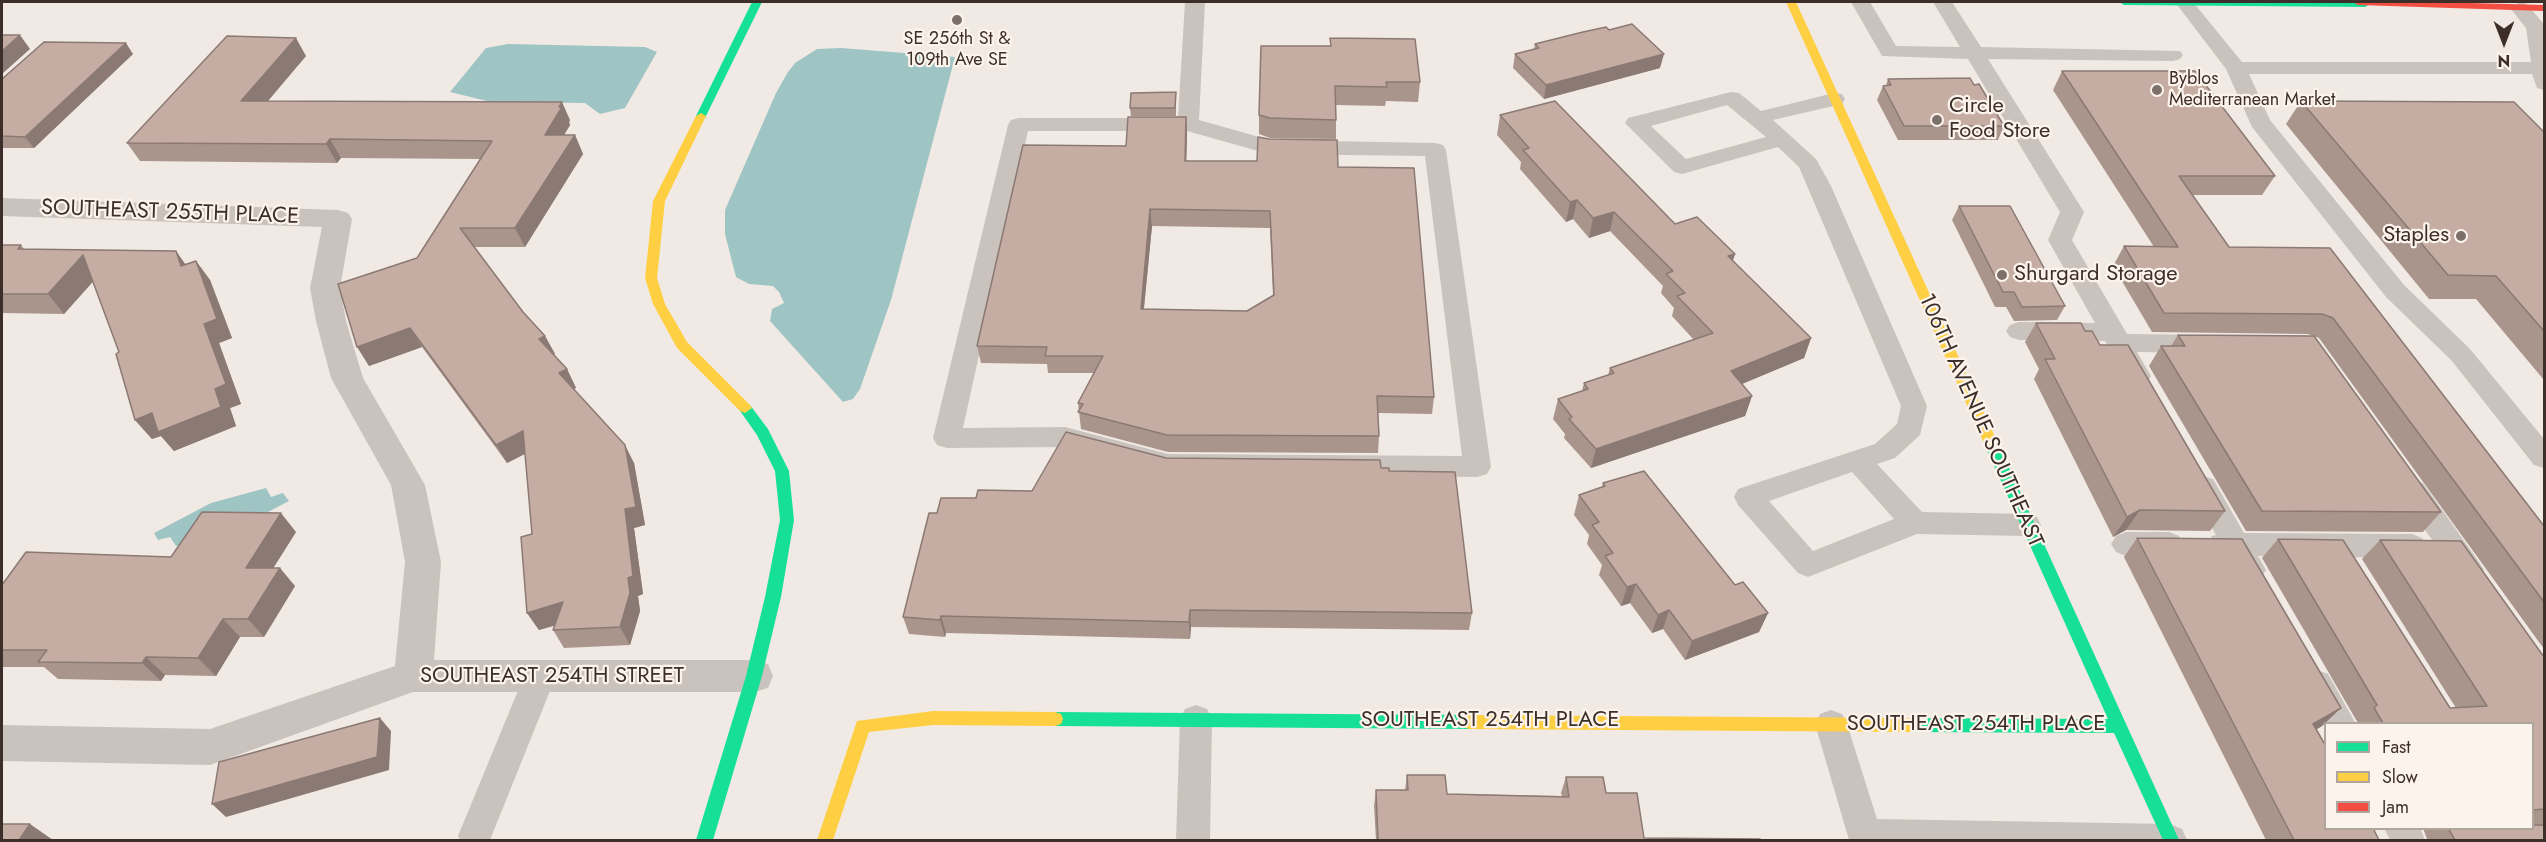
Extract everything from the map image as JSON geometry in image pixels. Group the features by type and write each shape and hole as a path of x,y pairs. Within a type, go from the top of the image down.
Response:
{"street":[{"path":"704,840 754,676 773,597 786,520 782,471 763,433 743,405 682,345 659,304 651,278 659,201 757,2"},
{"name":"106TH AVENUE SOUTHEAST","path":"1791,2 2170,840"},
{"path":"2124,2 2361,3 2544,8"},
{"name":"SOUTHEAST 255TH PLACE","path":"2,207 338,219 325,288 331,321 347,378 408,485 423,562 412,676"},
{"name":"SOUTHEAST 254TH STREET","path":"2,743 210,747 412,676 754,676"},
{"name":"SOUTHEAST 254TH PLACE","path":"825,840 863,726 933,718 2118,726"}],"lane":[{"path":"1188,124 1196,2"},
{"path":"1862,2 1889,52 2174,55"},
{"path":"1943,2 2072,212 2060,240 2149,393"},
{"path":"2184,3 2236,68 2260,122 2395,291 2461,355 2544,458"},
{"path":"2236,68 2542,77 2536,27 2520,8"},
{"path":"1782,139 1682,167 1636,123 1731,98 1782,139 1808,164 1820,186 1914,406 1910,428 1885,452 1748,497 1808,565 1915,523 2026,525"},
{"path":"1756,117 1834,99"},
{"path":"1188,124 1269,147 1435,150 1478,467 1168,464 1065,436 946,438 1019,125 1188,124"},
{"path":"2019,331 2237,344"},
{"path":"1857,460 1915,523"},
{"path":"2190,464 2265,594"},
{"path":"2397,469 2485,592"},
{"path":"2126,544 2452,546"},
{"path":"2335,545 2354,575"},
{"path":"2306,664 2339,722"},
{"path":"475,836 540,676"},
{"path":"1193,840 1196,719"},
{"path":"1831,724 1865,838 2170,840"}],"water":[{"path":"508,44 645,47 657,52 625,108 600,114 585,103 491,102 450,92 486,48"},
{"path":"841,48 955,57 891,300 860,389 853,399 843,402 770,321 772,309 784,303 779,292 773,286 749,284 736,277 725,234 725,210 776,93 788,72 795,63 817,49"},
{"path":"266,488 271,497 283,493 289,501 232,531 176,546 170,537 158,540 154,533 211,503"}],"building":[{"path":"1632,24 1664,54 1546,85 1515,54 1539,48 1535,44 1606,27 1609,30"},
{"path":"2,35 20,35 2,51"},
{"path":"227,36 296,38 241,101 562,102 559,107 562,107 545,135 575,135 515,228 460,228 523,312 545,336 539,339 567,369 559,373 625,445 636,507 625,509 633,576 628,578 630,593 620,627 553,630 563,602 527,613 521,537 532,534 523,431 496,445 410,328 357,347 338,284 417,258 492,141 330,139 326,144 127,143"},
{"path":"1330,38 1415,39 1420,82 1386,82 1387,87 1335,86 1336,120 1270,118 1259,115 1261,46 1331,46"},
{"path":"44,42 126,43 25,137 2,136 2,79"},
{"path":"2062,71 2195,71 2275,176 2179,176 2229,247 2330,248 2544,526 2544,602 2333,318 2322,314 2164,313 2124,246 2178,247"},
{"name":"Circle Food Store","path":"1970,78 1974,85 1979,84 2004,126 1904,126 1883,86 1891,85 1888,79"},
{"path":"1176,92 1175,108 1130,108 1131,93"},
{"path":"1555,101 1675,224 1697,217 1735,254 1728,256 1811,338 1731,371 1752,396 1596,449 1569,419 1572,417 1558,399 1588,389 1584,383 1614,373 1610,368 1713,333 1677,296 1685,293 1666,274 1673,271 1614,212 1593,218 1577,200 1570,202 1523,150 1529,148 1500,115"},
{"name":"Staples","path":"2301,101 2514,102 2544,132 2544,331 2496,276 2448,275"},
{"path":"1128,117 1186,117 1185,161 1257,161 1258,137 1337,140 1338,167 1414,168 1434,397 1377,396 1379,436 1167,435 1078,412 1083,404 1078,403 1103,356 1045,356 1047,347 977,346 1023,145 1126,146","holes":["1150,209 1270,211 1274,295 1247,311 1141,309"]},
{"name":"Shurgard Storage","path":"1959,206 2010,206 2065,306 2022,307 2014,292 2003,292"},
{"path":"2,245 21,245 18,249 176,251 181,266 196,261 217,319 204,324 226,384 215,389 221,407 158,432 152,413 135,420 116,354 119,352 83,255 48,294 2,294"},
{"path":"2036,323 2081,323 2085,331 2092,331 2100,345 2128,345 2225,511 2140,510 2127,517 2045,359 2055,359"},
{"path":"2178,335 2314,336 2441,512 2262,511 2161,346 2185,346"},
{"path":"1066,432 1166,458 1380,460 1381,468 1389,468 1389,471 1455,472 1472,613 1190,610 1189,622 941,616 940,620 903,617 929,513 937,513 941,498 976,498 978,490 1032,491"},
{"path":"1644,471 1735,585 1743,582 1768,613 1692,641 1669,610 1658,615 1636,584 1627,587 1605,556 1613,553 1592,525 1599,522 1579,495 1605,486 1603,483"},
{"path":"202,512 281,513 246,568 280,568 248,619 223,619 198,658 146,657 142,663 38,662 47,650 2,650 2,585 26,552 171,557"},
{"path":"2137,538 2242,539 2341,708 2313,724 2324,743 2324,830 2374,830 2379,840 2294,840"},
{"path":"2278,539 2343,540 2450,708 2487,706 2380,540 2461,541 2544,657 2544,809 2534,810 2534,722 2382,722 2374,708 2377,705"},
{"path":"380,718 377,757 212,804 219,762"},
{"path":"1407,775 1445,775 1447,794 1569,797 1566,777 1603,777 1606,793 1637,793 1644,838 1761,840 1378,840 1376,790 1408,790"},
{"path":"2,824 30,824 19,840 2,840"},
{"path":"2534,825 2544,825 2544,840 2455,840 2449,830 2534,830"}],"traffic: fast":[{"path":"701,116 757,2"},
{"path":"2124,2 2365,4"},
{"path":"704,840 754,676 773,597 787,520 782,471 763,433 745,408"},
{"path":"1990,441 2171,840"},
{"path":"1055,719 1469,722"},
{"path":"1910,725 2118,726"}],"traffic: slow":[{"path":"1791,2 1990,441"},
{"path":"701,116 659,201 651,278 659,304 682,345 745,408"},
{"path":"825,840 863,726 933,718 1055,719"},
{"path":"1469,722 1910,725"}],"traffic: jam":[{"path":"2358,2 2544,8"}],"place":[{"name":"SE 256th St & 109th Ave SE","path":"957,20"},
{"name":"Byblos Mediterranean Market","path":"2157,90"},
{"name":"Circle Food Store","path":"1937,120"},
{"name":"Staples","path":"2461,236"},
{"name":"Shurgard Storage","path":"2002,275"}]}
